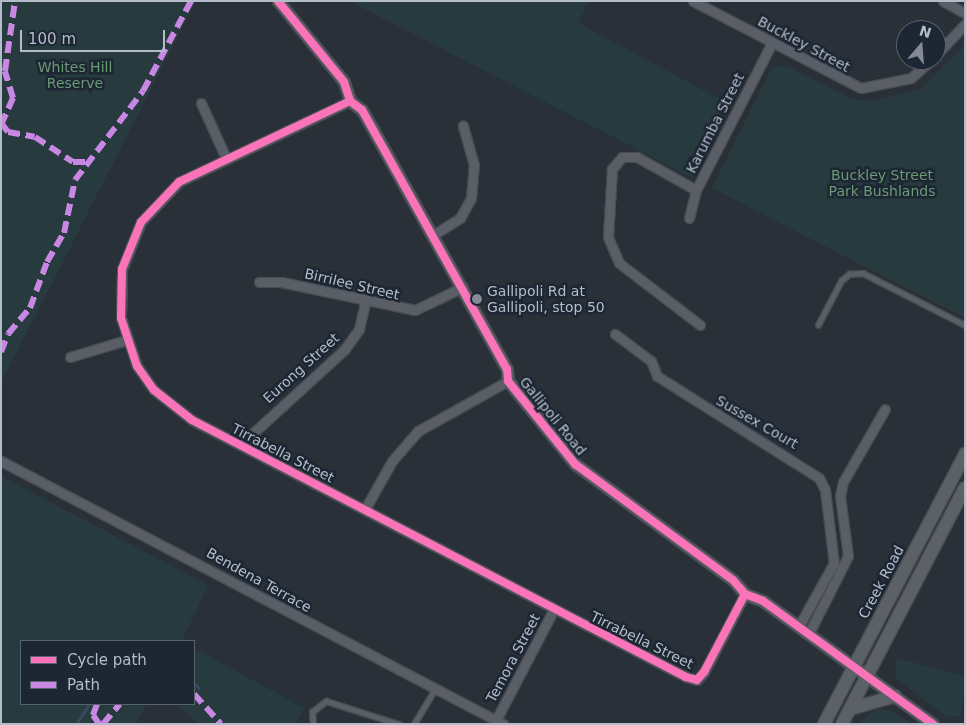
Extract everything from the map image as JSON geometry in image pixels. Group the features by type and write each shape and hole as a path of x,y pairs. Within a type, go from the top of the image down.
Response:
{"main road":[{"name":"Creek Road","path":"824,724 965,454"},
{"path":"842,724 965,488"},
{"path":"850,709 895,696"}],"street":[{"name":"Gallipoli Road","path":"278,1 344,82 350,101 362,110 463,287 507,369 508,381 575,464 733,580 745,594 804,630 855,665 933,724"},
{"name":"Buckley Street","path":"692,1 861,88 911,78 920,70"},
{"path":"943,1 965,12"},
{"path":"946,44 965,24"},
{"name":"Karumba Street","path":"689,218 696,190 772,43"},
{"name":"Tirrabella Street","path":"350,101 226,158 179,182 141,222 122,270 121,318 126,340 137,366 160,396 192,420 554,609 697,680 745,594"},
{"path":"202,103 226,158"},
{"path":"434,235 460,218 471,198 474,165 463,126"},
{"path":"696,190 637,157 622,157 612,169 608,237 619,263 700,326"},
{"name":"Birrilee Street","path":"259,282 281,282 365,303 415,310 463,287"},
{"name":"Eurong Street","path":"240,445 344,350 359,329 365,303"},
{"name":"Sussex Court","path":"615,334 651,361 657,376 819,478 825,490 834,563"},
{"path":"70,357 126,340"},
{"path":"365,510 392,461 418,431 508,381"},
{"path":"804,630 845,568 848,545 840,496 843,482 884,409"},
{"name":"Bendena Terrace","path":"1,461 499,722"},
{"path":"804,630 834,563 845,568"},
{"name":"Temora Street","path":"499,722 554,609"}],"lane":[{"path":"818,325 841,281 849,274 863,273 965,325"},
{"path":"414,724 435,689"},
{"path":"313,724 312,712 326,701 399,724"}],"green space":[{"name":"Whites Hill Reserve","path":"1,1 196,1 1,383"},
{"path":"349,1 589,1 578,23 729,104 693,178"},
{"name":"Buckley Street Park Bushlands","path":"965,45 965,318 712,188 772,67 786,66 852,99 873,101 921,89 940,70 946,70 946,64"},
{"path":"1,476 208,585 182,640 20,640 20,705 146,705 136,724 1,724"},
{"path":"195,649 304,708 296,724 200,724 176,705 195,705"},
{"path":"897,658 965,676 961,716 947,717 895,677"},
{"path":"876,709 889,710 913,724 858,724"}],"waterway":[{"path":"195,684 199,688"},
{"path":"76,724 88,705"}],"marked path":[{"path":"1,125 13,98 5,71 15,1"},
{"path":"1,352 8,334 30,308 47,262 64,233 75,180 143,91 191,1"},
{"path":"2,124 8,132 35,137 73,162 91,162"},
{"path":"195,695 221,724"},
{"path":"97,705 93,715 99,724"},
{"path":"103,724 119,705"}],"cycle path":[{"path":"278,1 344,82 350,101 362,110 507,369 508,381 575,464 733,580 745,594 763,601 933,724"},
{"path":"350,101 179,182 141,222 122,269 121,318 137,366 154,390 192,420 686,677 697,680 704,672 745,594"}],"place":[{"name":"Gallipoli Rd at Gallipoli, stop 50","path":"477,299"}]}
